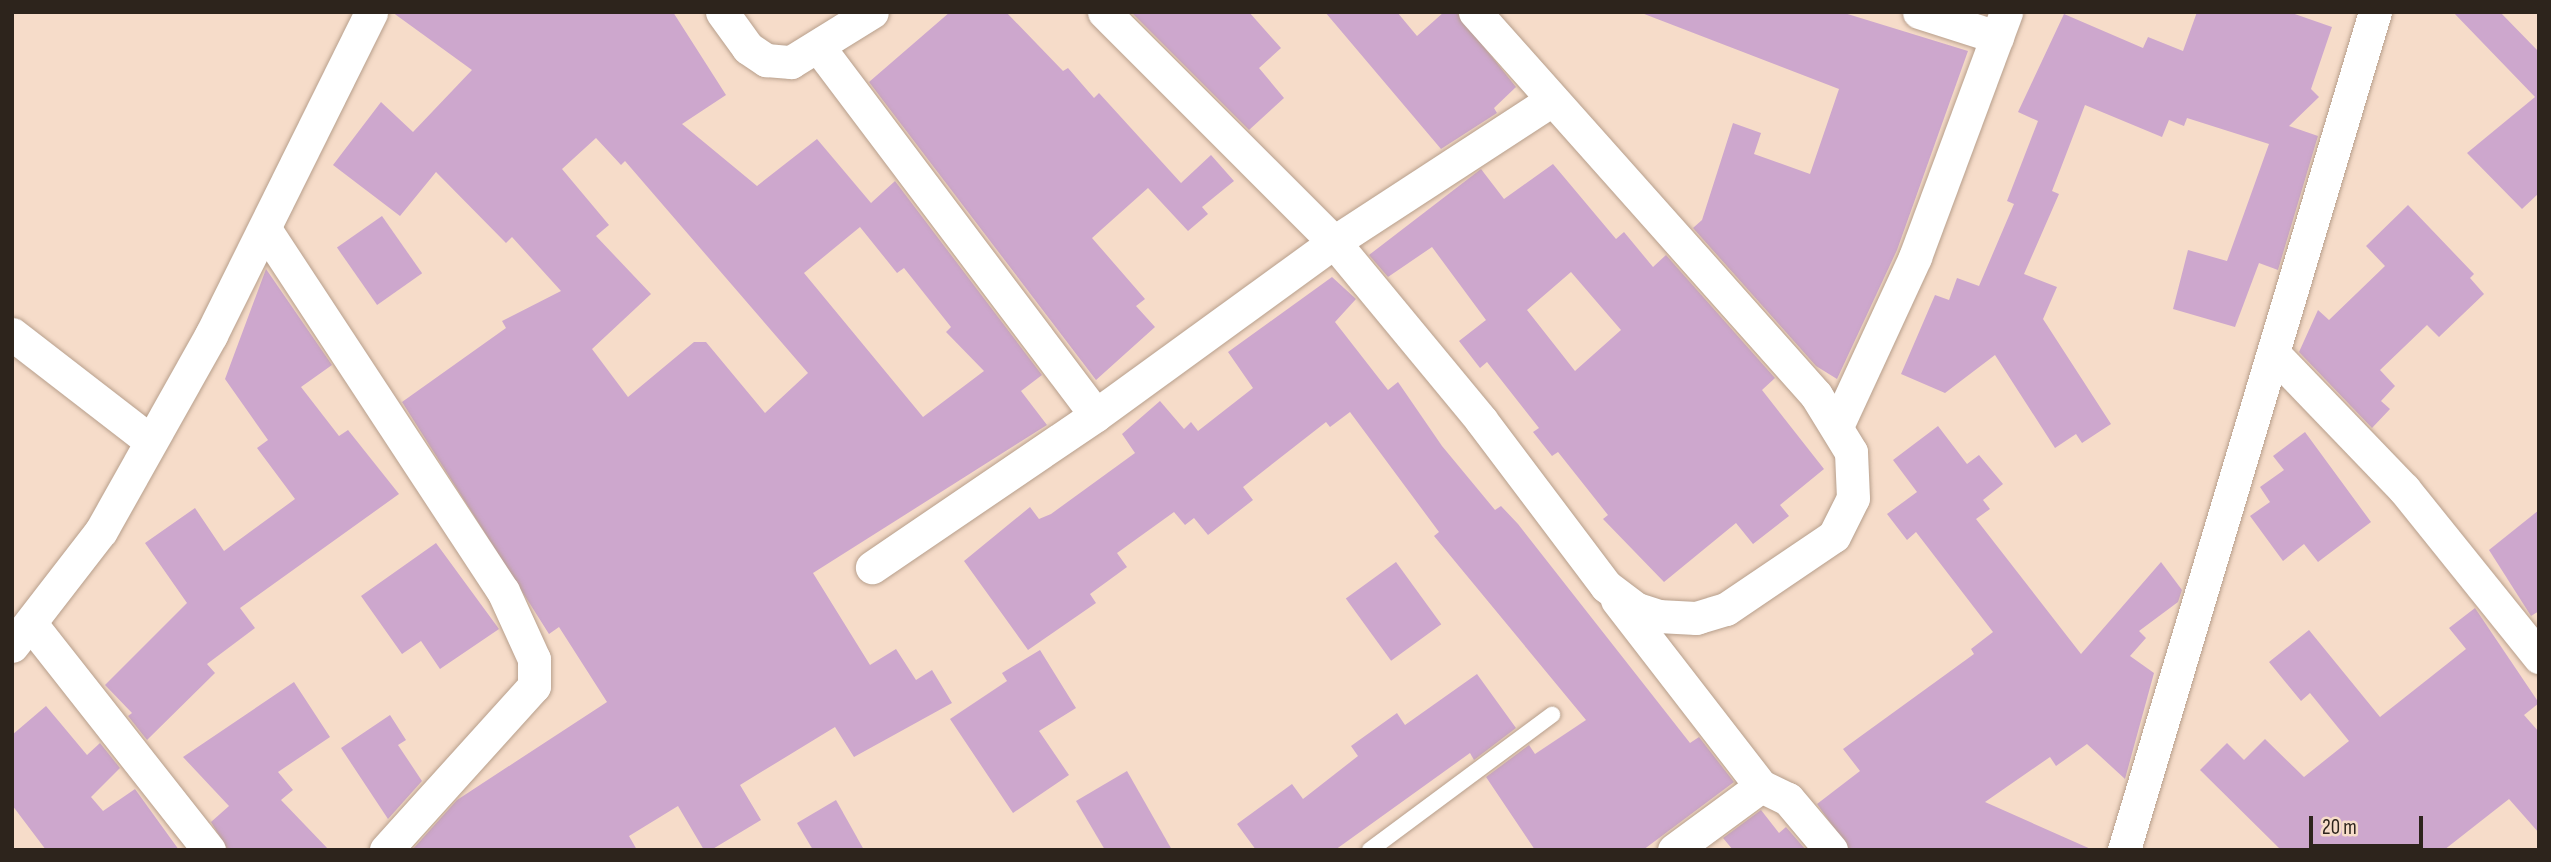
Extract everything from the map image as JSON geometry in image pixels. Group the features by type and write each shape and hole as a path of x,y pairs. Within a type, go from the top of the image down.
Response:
{"street":[{"path":"209,850 21,635 101,531 265,229 371,12"},
{"path":"722,12 766,60 791,62 820,49 872,12"},
{"path":"1104,12 1334,243 1482,420 1761,786 1788,799 1831,850"},
{"path":"1475,12 1839,424 1855,466 1853,498 1834,536 1803,561 1726,609 1696,618 1637,610 1606,586"},
{"path":"1839,424 1915,257 2002,25 1919,12"},
{"path":"2124,850 2276,356 2375,12"},
{"path":"820,49 1096,415"},
{"path":"872,567 1096,415 1334,243 1552,100"},
{"path":"265,229 503,591 534,659 534,686 386,850"},
{"path":"12,334 149,440"},
{"path":"2276,356 2404,489 2539,657"},
{"path":"1674,850 1761,786"}],"lane":[{"path":"1370,850 1552,715"}],"building":[{"path":"392,12 673,12 726,95 682,124 757,186 817,139 871,203 895,181 1042,375 1021,391 1047,425 813,573 870,665 896,649 916,680 932,670 952,703 854,757 835,727 740,785 761,820 711,850 704,850 678,806 629,836 637,850 412,850 457,800 607,702 559,627 549,634 402,402 506,328 502,321 561,291 512,237 506,243 436,172 400,216 333,165 381,102 413,132 472,70","holes":["596,138 621,165 625,161 808,373 765,413 706,342 694,342 628,397 592,349 651,294 596,236 609,225 562,169","860,227 897,273 904,268 951,327 946,332 984,371 923,417 804,273"]},
{"path":"950,12 1006,12 1063,71 1068,68 1094,98 1099,93 1181,183 1211,155 1234,181 1202,207 1208,214 1188,231 1148,188 1092,238 1145,299 1136,306 1155,327 1096,380 869,82"},
{"path":"1131,12 1249,12 1281,48 1259,68 1284,98 1249,130"},
{"path":"1325,12 1397,12 1417,36 1444,12 1456,12 1516,87 1494,108 1497,113 1441,149"},
{"path":"1639,12 1841,12 1968,51 1897,250 1837,379 1816,366 1693,228 1702,220 1733,123 1761,133 1754,154 1810,174 1839,89"},
{"path":"2197,12 2289,12 2332,27 2311,89 2319,97 2289,126 2318,136 2278,270 2259,263 2235,327 2173,309 2188,250 2227,261 2269,144 2187,118 2184,126 2169,120 2162,137 2085,105 2052,191 2059,194 2024,274 2057,287 2043,319 2111,424 2082,443 2076,434 2055,448 1995,355 1945,393 1901,374 1935,295 1949,300 1957,278 1979,286 2014,204 2007,201 2038,121 2018,112 2064,14 2143,48 2148,37 2183,51"},
{"path":"2453,12 2500,12 2539,52 2539,193 2522,209 2467,153 2535,97"},
{"path":"1553,164 1616,239 1624,232 1653,267 1666,255 1775,378 1762,390 1824,469 1780,505 1789,516 1753,544 1736,523 1664,582 1603,519 1608,515 1558,452 1552,456 1533,432 1539,428 1487,362 1480,368 1459,341 1486,320 1432,247 1388,277 1369,255 1481,169 1504,199","holes":["1571,272 1621,330 1575,371 1527,310"]},
{"path":"2408,205 2474,274 2470,278 2484,294 2439,337 2427,325 2380,370 2395,386 2381,401 2390,409 2372,428 2299,352 2318,310 2329,320 2385,266 2366,246"},
{"path":"382,216 422,273 377,305 337,248"},
{"path":"266,269 332,365 301,387 339,436 348,430 399,494 240,608 255,628 207,664 215,673 147,740 128,716 132,713 105,685 187,603 145,543 195,508 224,551 295,499 257,448 268,440 225,379"},
{"path":"1332,277 1356,299 1335,322 1388,390 1398,382 1442,446 1495,510 1501,506 1518,524 1690,743 1699,737 1734,782 1643,850 1535,850 1486,777 1529,745 1535,754 1586,720 1434,536 1439,532 1350,412 1330,427 1326,422 1243,487 1253,500 1208,535 1194,518 1185,525 1174,512 1117,553 1127,567 1090,594 1096,603 1028,650 964,561 1030,507 1039,519 1051,514 1135,453 1122,434 1160,401 1184,429 1191,422 1198,431 1253,388 1228,352"},
{"path":"1938,426 1967,464 1979,455 2003,484 1983,500 1990,509 1976,519 2081,654 2161,562 2182,590 2178,602 2139,631 2146,638 2130,656 2154,673 2125,779 2087,744 2056,766 2050,757 1985,802 2093,850 1850,850 1817,804 1860,771 1843,749 1974,654 1971,649 1993,632 1916,532 1907,540 1887,514 1917,492 1893,460"},
{"path":"2305,432 2371,522 2318,562 2304,544 2283,561 2250,516 2270,502 2260,487 2284,470 2273,456"},
{"path":"2539,510 2539,611 2531,616 2489,550"},
{"path":"436,543 499,629 440,669 421,641 402,654 361,596"},
{"path":"1396,562 1441,624 1391,661 1346,598"},
{"path":"2475,608 2539,703 2524,715 2539,732 2539,833 2509,799 2444,850 2281,850 2200,770 2227,743 2244,760 2265,739 2304,777 2349,741 2310,693 2301,701 2269,662 2309,630 2380,717 2466,649 2449,628"},
{"path":"1040,650 1076,708 1039,731 1069,775 1013,813 950,719 1007,681 1002,673"},
{"path":"1477,674 1516,728 1474,760 1470,753 1335,850 1256,850 1237,824 1292,784 1303,799 1358,756 1351,746 1397,713 1405,725"},
{"path":"294,682 330,737 278,772 293,790 281,800 329,850 228,850 211,822 229,806 183,757"},
{"path":"46,706 87,755 100,743 120,768 91,797 103,811 135,789 179,850 46,850 12,805 12,735"},
{"path":"390,715 406,740 398,745 422,781 388,819 341,748"},
{"path":"1127,771 1172,850 1105,850 1076,801"},
{"path":"836,800 864,850 813,850 797,823"},
{"path":"1761,810 1779,833 1786,827 1806,850 1733,850 1723,838"}]}
